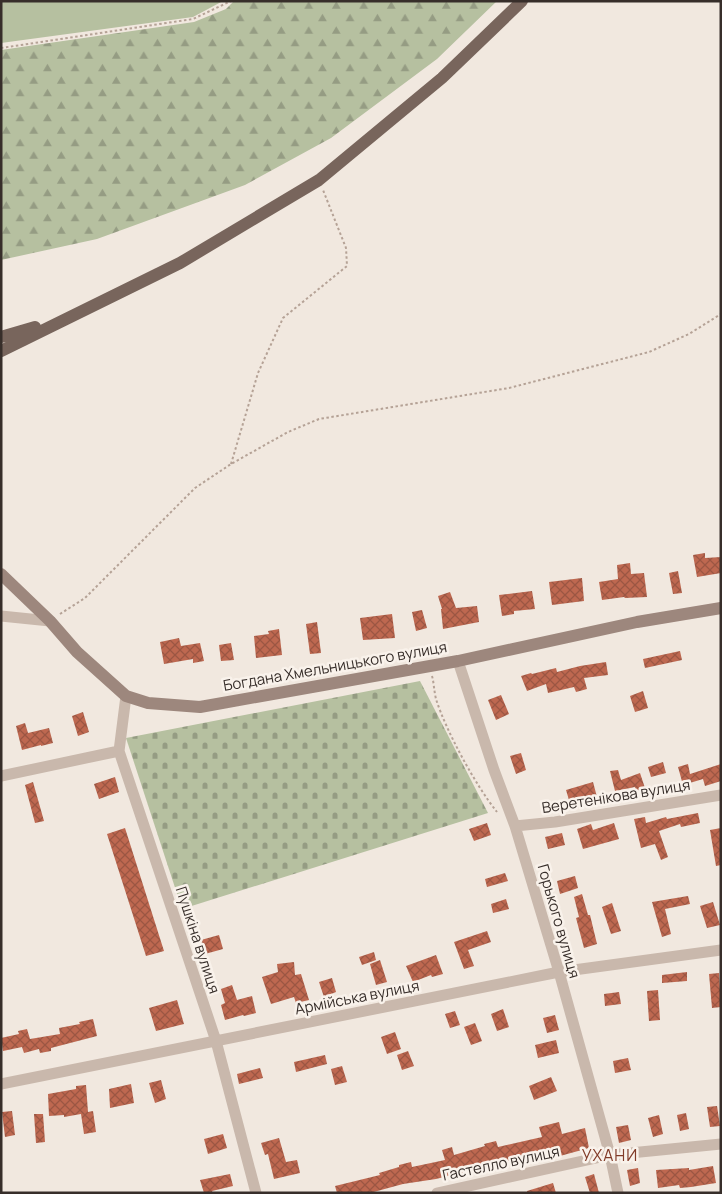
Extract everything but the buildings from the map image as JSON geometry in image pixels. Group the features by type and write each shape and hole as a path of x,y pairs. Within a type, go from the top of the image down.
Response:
{"main road":[{"path":"1,350 180,263 319,180 442,78 522,1"},
{"path":"1,337 64,319"}],"street":[{"name":"Богдана Хмельницького вулиця","path":"1,574 50,621 77,652 126,696 148,703 200,707 458,661 637,622 721,608"},
{"path":"1,616 50,621"},
{"name":"Горького вулиця","path":"458,661 494,770 515,826 559,972 610,1155 618,1193"},
{"name":"Пушкіна вулиця","path":"126,696 119,751 216,1041 256,1193"},
{"path":"1,776 119,751"},
{"name":"Веретенікова вулиця","path":"515,826 555,822 721,795"},
{"name":"Армійська вулиця","path":"1,1084 559,972 721,950"},
{"name":"Гастелло вулиця","path":"436,1193 610,1155 721,1144"}],"path":[{"path":"1,48 193,19 231,1"},
{"path":"231,464 258,373 283,318 347,266 346,248 319,180"},
{"path":"50,621 85,598 195,488 231,464 288,432 319,418 509,388 649,352 689,334 721,314"},
{"path":"431,666 436,698 464,758 496,812 515,826"}],"green space":[{"path":"1,1 223,1 193,17 1,43"},
{"path":"234,1 497,1 437,59 331,138 245,185 97,239 1,260 1,50 194,22 226,9"},
{"path":"420,681 488,813 182,909 126,738"}],"district":[{"name":"УХАНИ","path":"610,1155"}]}
